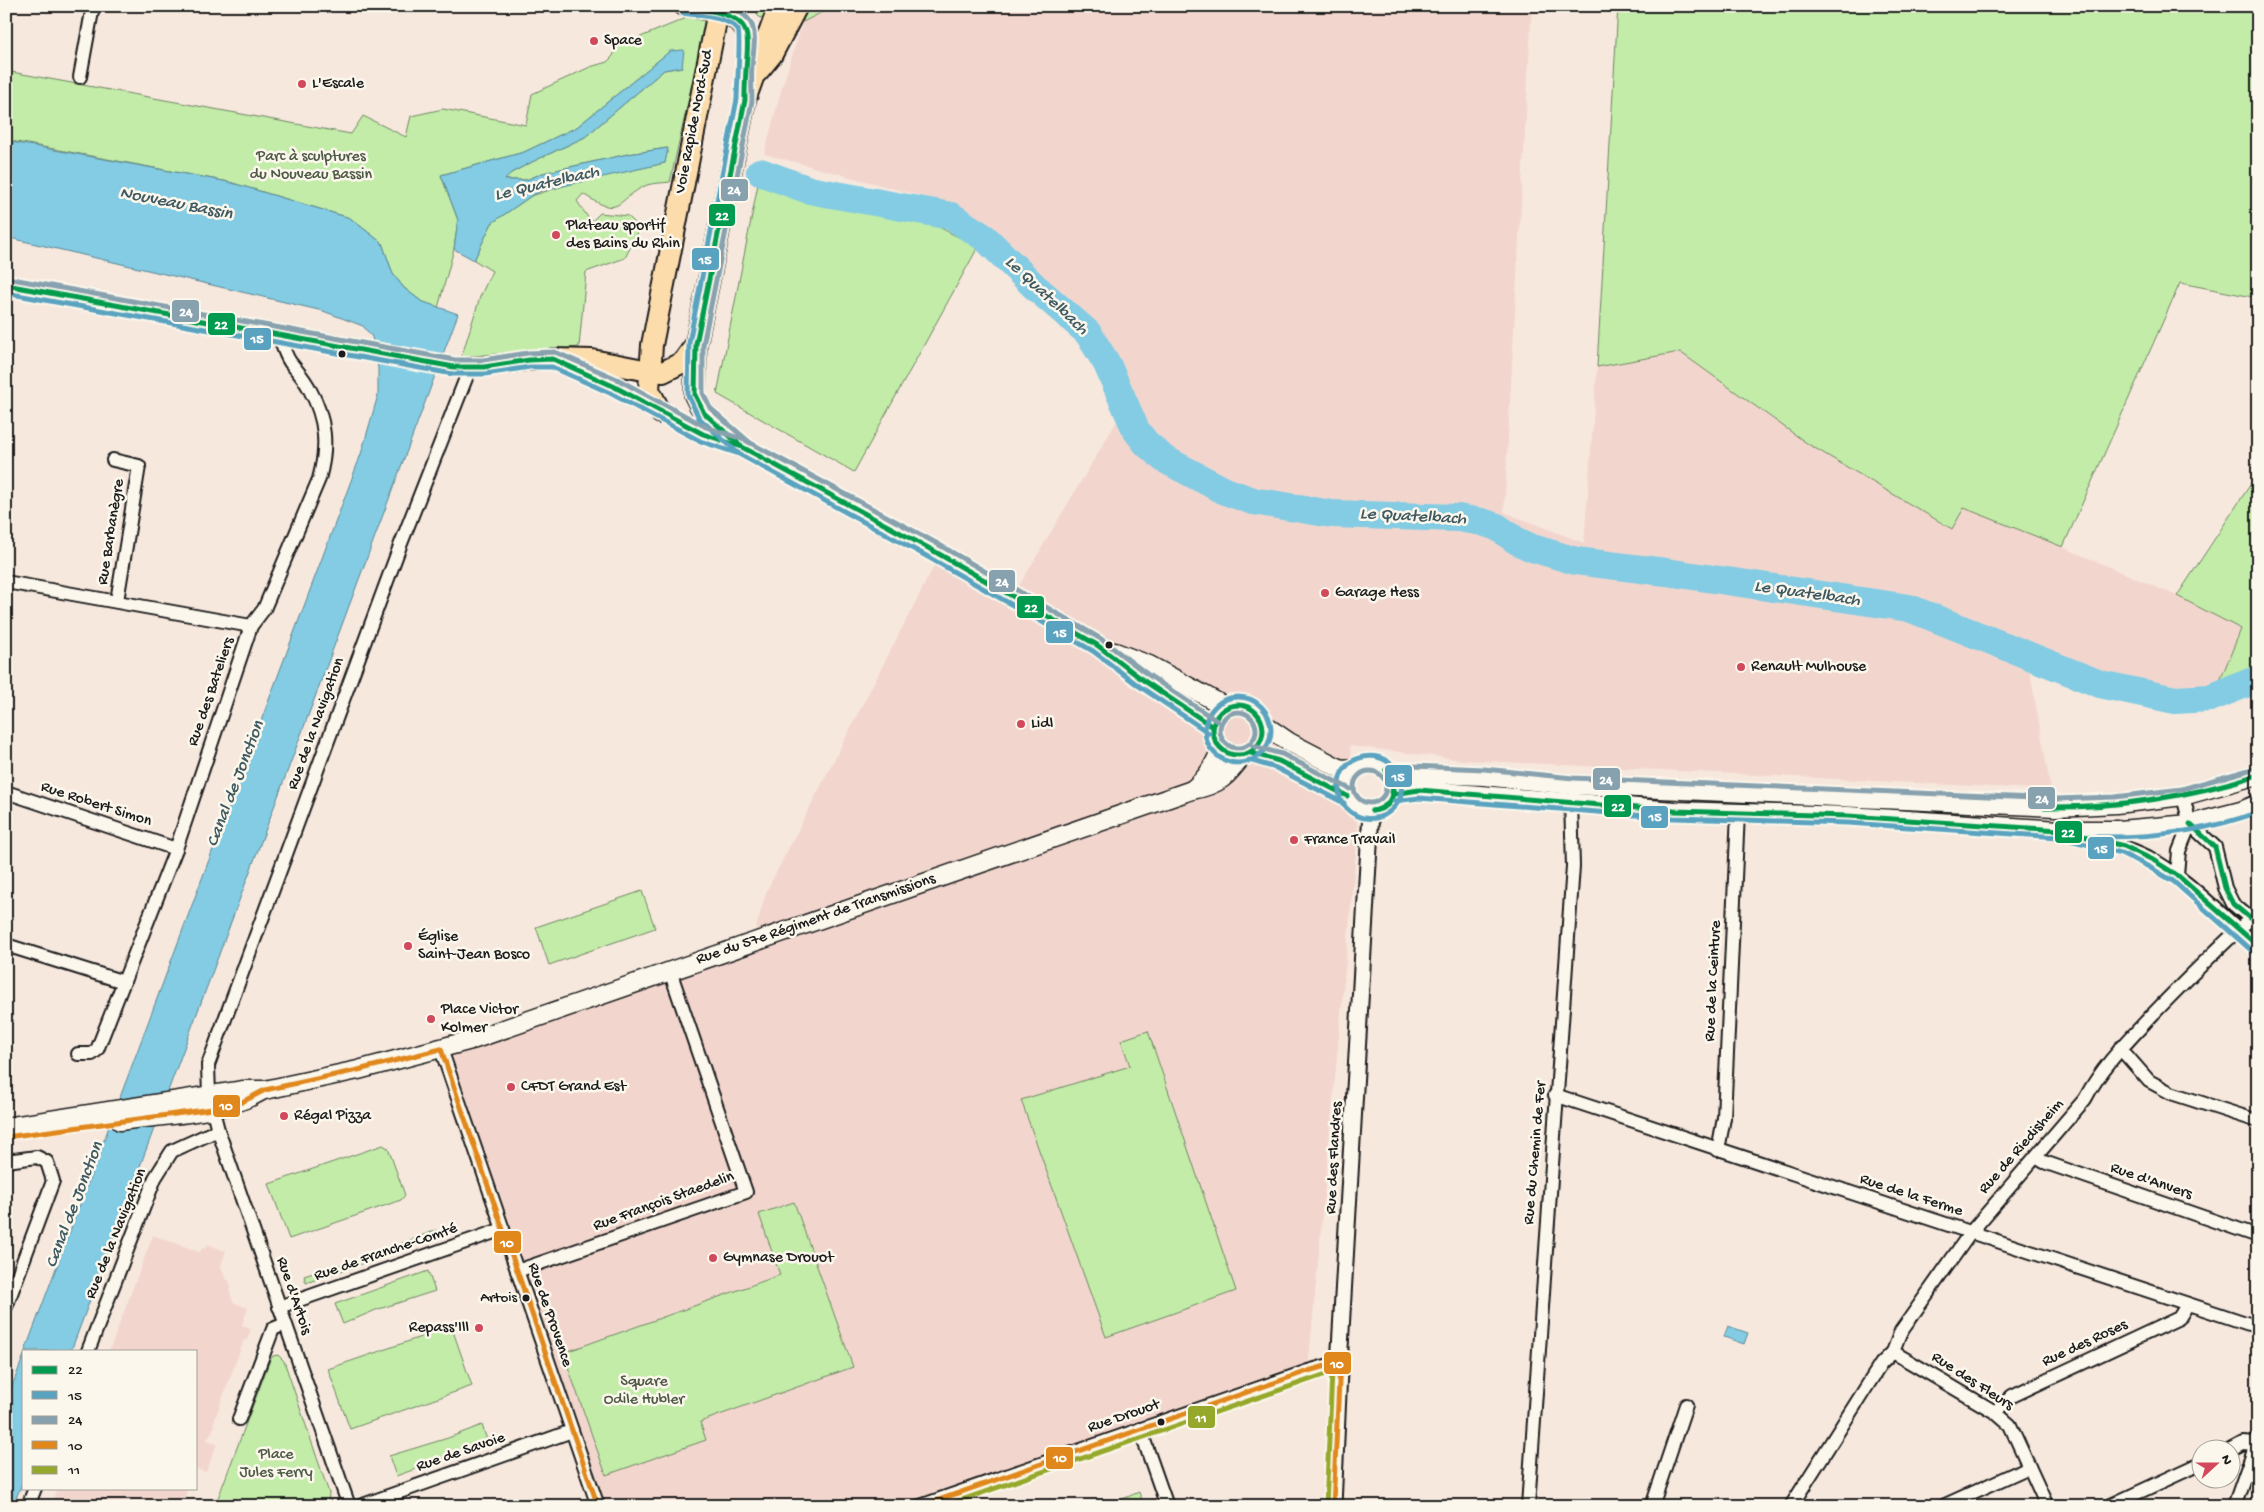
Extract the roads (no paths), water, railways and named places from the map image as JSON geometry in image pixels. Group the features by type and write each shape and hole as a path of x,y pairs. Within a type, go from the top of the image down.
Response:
{"highway":[{"path":"742,447 704,413 695,395 696,344 745,100 779,6"},
{"path":"757,71 771,54 796,6"},
{"name":"Voie Rapide Nord-Sud","path":"661,413 649,390 652,345 718,9"},
{"path":"553,359 592,360 649,372 663,372 683,362 696,344"}],"main road":[{"path":"684,6 718,9 740,21 746,28 749,45 745,65 745,100"},
{"path":"6,284 450,366 470,368 529,360 553,359 613,386 703,434 742,447 932,550 1097,645 1143,680 1213,727"},
{"path":"1097,645 1149,665 1226,707"},
{"path":"1234,705 1249,707 1256,711 1264,725 1289,742 1341,769 1355,768 1369,763 1384,767 1393,779 1393,794 1385,807 1371,812 1356,808 1347,796 1279,761 1247,754 1227,753 1216,742 1213,727 1220,712 1226,707 1234,705"},
{"path":"1247,754 1262,741 1264,725"},
{"name":"Rue du 57e Régiment de Transmissions","path":"1192,790 1209,774 1221,749"},
{"name":"Rue du 57e Régiment de Transmissions","path":"211,1102 244,1090 265,1090 358,1070 475,1039 1192,790 1209,787 1228,775 1247,754"},
{"path":"1347,796 1346,781 1355,768"},
{"path":"1389,772 1484,776 1572,794 1674,811 1858,817 2059,830 2119,830 2190,824 2241,811 2258,804"},
{"path":"1393,794 1419,790 1572,794 1739,793 2056,807 2116,804 2183,796 2258,775"},
{"path":"1738,813 1739,793"},
{"path":"6,1137 93,1120 211,1102"},
{"path":"6,1127 93,1120"}],"street":[{"path":"80,77 93,6"},
{"name":"Rue des Bateliers","path":"78,1054 92,1054 97,1050 176,849 251,626 264,609 319,479 325,458 326,439 322,418 311,390 286,354 278,334"},
{"name":"Rue de la Navigation","path":"211,1102 208,1065 400,546 470,368"},
{"name":"Rue Barbanègre","path":"112,460 139,466 117,601"},
{"name":"Rue Barbanègre","path":"6,582 251,626"},
{"name":"Rue Robert Simon","path":"6,792 176,849"},
{"name":"Rue du Chemin de Fer","path":"1528,1506 1572,866 1572,794"},
{"path":"2183,796 2190,824 2215,847 2225,888 2234,904 2254,922"},
{"name":"Rue des Flandres","path":"1333,1506 1371,812"},
{"name":"Rue de la Ceinture","path":"1718,1150 1724,1118 1738,813"},
{"path":"2177,875 2179,852 2190,824"},
{"path":"2059,830 2124,846 2147,856 2177,875 2258,946"},
{"name":"Rue de Riedisheim","path":"1791,1506 1880,1364 1893,1352 1901,1330 1971,1232 2085,1099 2095,1080 2120,1048 2209,957 2238,930 2254,922"},
{"path":"6,944 124,982"},
{"name":"Rue François Staedelin","path":"517,1272 746,1192 670,971"},
{"path":"2120,1048 2149,1081 2171,1093 2258,1121"},
{"name":"Rue de Provence","path":"441,1049 598,1506"},
{"name":"Rue de la Ferme","path":"1555,1095 2258,1327"},
{"name":"Rue d'Artois","path":"211,1102 218,1130 349,1506"},
{"name":"Rue de la Navigation","path":"88,1350 154,1178 172,1151 218,1130"},
{"path":"6,1162 37,1157 47,1162 54,1181 6,1308"},
{"name":"Rue d'Anvers","path":"2036,1157 2044,1162 2258,1236"},
{"name":"Rue de Franche-Comté","path":"279,1307 503,1229"},
{"name":"Rue des Roses","path":"1995,1412 2012,1396 2179,1318 2188,1304"},
{"path":"239,1419 273,1329 285,1324"},
{"name":"Rue des Fleurs","path":"1893,1352 1995,1412 2010,1425 2047,1506"},
{"name":"Rue Drouot","path":"920,1506 1308,1370 1340,1362"},
{"path":"1652,1506 1686,1405"},
{"path":"1140,1429 1167,1506"},
{"name":"Rue de Savoie","path":"360,1506 572,1431"},
{"path":"2234,1506 2257,1441 2242,1444"},
{"path":"1944,1506 2029,1466"},
{"path":"2109,1506 2192,1468"},
{"path":"28,1506 34,1490"}],"water":[{"path":"684,50 682,67 664,70 585,137 511,173 505,180 526,180 543,173 628,154 668,148 665,163 541,191 492,223 474,260 454,249 458,220 441,175 524,152 577,127 670,51"},
{"name":"Nouveau Bassin","path":"6,141 229,182 350,218 382,243 393,274 404,288 421,301 458,314 71,1350 25,1350 361,454 378,395 378,368 372,337 363,326 323,311 6,237"},
{"path":"1728,1326 1748,1333 1744,1344 1724,1337"},
{"path":"22,1360 22,1483 13,1506 6,1506 6,1402"}],"waterway":[{"name":"Le Quatelbach","path":"760,172 809,190 951,216 985,238 1034,286 1088,333 1107,364 1136,430 1146,443 1164,459 1225,491 1253,501 1332,514 1458,518 1497,527 1517,541 1532,548 1576,561 1666,572 1909,608 2100,684 2175,700 2210,698 2258,679"}],"place":[{"name":"Space","path":"594,41"},
{"name":"L'Escale","path":"302,84"},
{"name":"Plateau sportif des Bains du Rhin","path":"556,235"},
{"name":"Garage Hess","path":"1325,593"},
{"name":"Renault Mulhouse","path":"1741,667"},
{"name":"Lidl","path":"1021,724"},
{"name":"France Travail","path":"1294,840"},
{"name":"Église Saint-Jean Bosco","path":"408,946"},
{"name":"Place Victor Kolmer","path":"431,1019"},
{"name":"CFDT Grand Est","path":"511,1087"},
{"name":"Régal Pizza","path":"284,1116"},
{"name":"Gymnase Drouot","path":"713,1258"},
{"name":"Artois","path":"526,1298"},
{"name":"Repass'Ill","path":"479,1328"}],"park label":[{"name":"Parc à sculptures du Nouveau Bassin","path":"311,166"},
{"name":"Square Odile Hubler","path":"644,1391"},
{"name":"Place Jules Ferry","path":"276,1464"}],"water label":[{"name":"Canal de Jonction","path":"236,784"},
{"name":"Canal de Jonction","path":"75,1205"}]}
